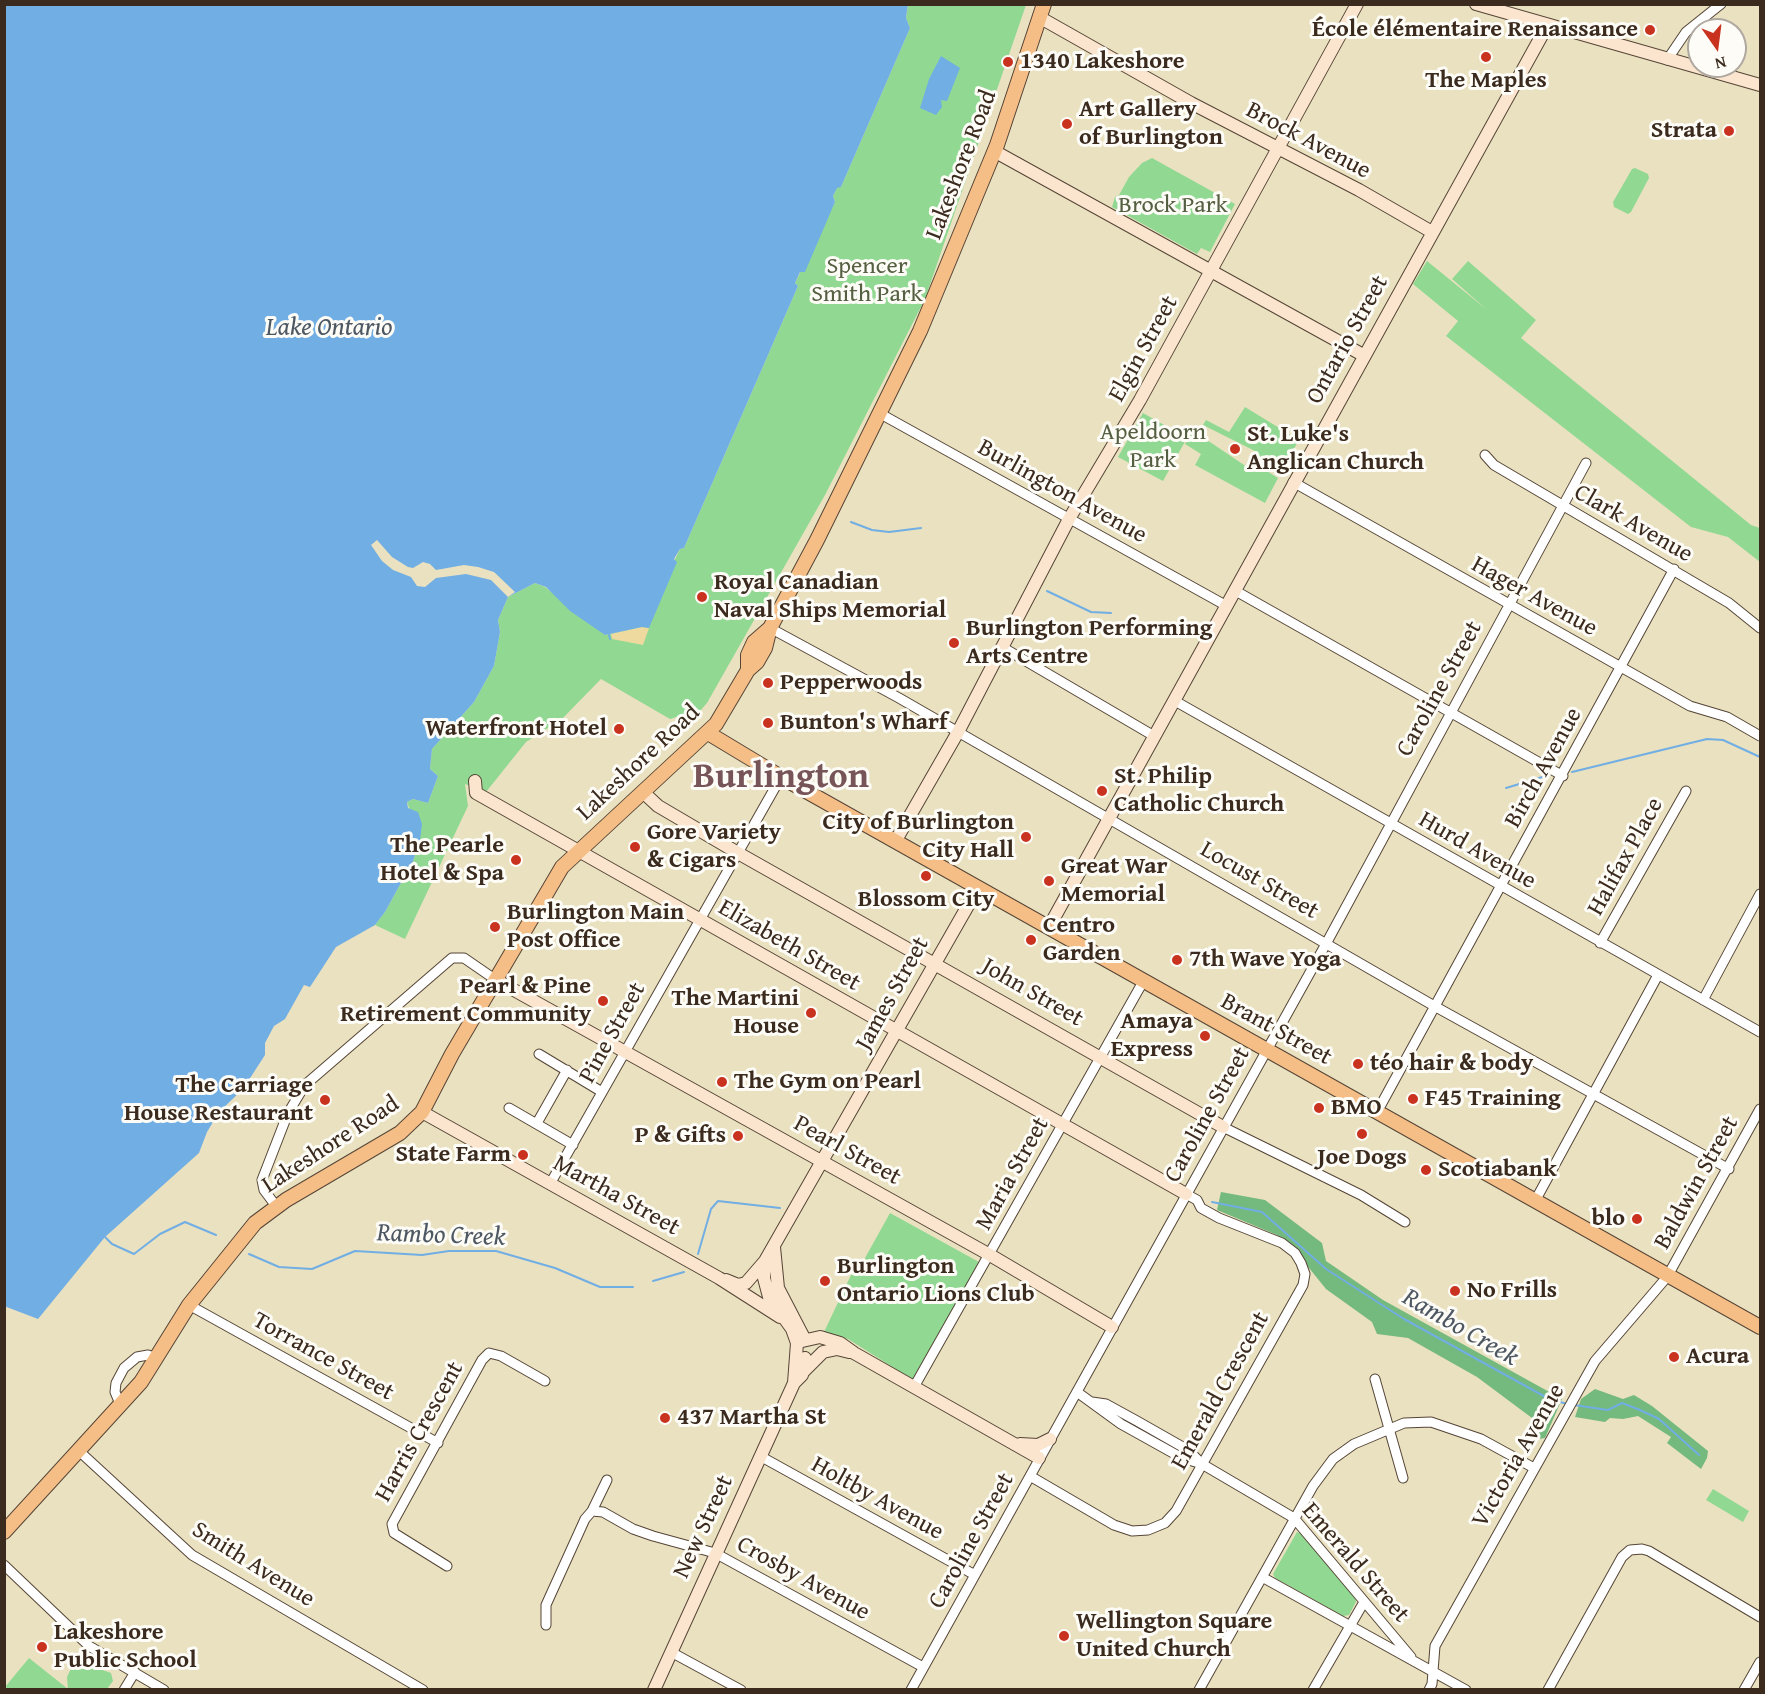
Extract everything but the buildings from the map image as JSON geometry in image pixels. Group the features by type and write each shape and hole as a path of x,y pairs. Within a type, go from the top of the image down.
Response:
{"main road":[{"name":"Lakeshore Road","path":"4,1532 121,1406 156,1358 189,1305 255,1223 276,1206 400,1132 422,1112 562,867 645,793 708,733 721,716 748,670 757,662 765,648 770,628 822,530 923,323 994,151 1042,11"},
{"name":"Brant Street","path":"708,733 780,777 896,840 1667,1277 1761,1327"}],"street":[{"name":"Elgin Street","path":"896,840 957,732 1069,519 1140,400 1357,4"},
{"path":"1476,4 1761,85"},
{"path":"1667,60 1686,32 1721,4"},
{"name":"Brock Avenue","path":"1042,11 1191,103 1278,147 1432,232"},
{"name":"Ontario Street","path":"1049,927 1547,26"},
{"path":"994,151 1363,356"},
{"name":"Burlington Avenue","path":"879,414 1225,605"},
{"name":"Clark Avenue","path":"1485,455 1494,465 1729,603 1761,628"},
{"name":"Caroline Street","path":"911,1689 1327,942 1586,463"},
{"name":"Hager Avenue","path":"1293,482 1508,606 1690,706 1727,717 1761,736"},
{"name":"Birch Avenue","path":"1377,1112 1563,776 1674,569"},
{"path":"1234,591 1563,776"},
{"name":"Locust Street","path":"770,628 1327,942 1436,1007 1593,1091 1729,1168"},
{"path":"1002,647 1154,736"},
{"name":"Hurd Avenue","path":"1175,702 1501,888 1761,1032"},
{"name":"Pine Street","path":"550,1184 780,777"},
{"name":"Elizabeth Street","path":"475,781 476,793 1186,1194"},
{"name":"Halifax Place","path":"1600,943 1686,791"},
{"name":"John Street","path":"645,793 658,806 738,853 1224,1127 1361,1195 1405,1222"},
{"name":"James Street","path":"719,1278 743,1284 765,1261 824,1163 934,962 978,888"},
{"path":"1703,1000 1761,894"},
{"path":"276,1206 264,1190 262,1180 288,1113 305,1085 452,958 464,958 496,980"},
{"path":"1535,1201 1658,975"},
{"name":"Pearl Street","path":"496,980 990,1255 1112,1327"},
{"name":"Maria Street","path":"914,1387 1144,980"},
{"path":"539,1054 602,1092"},
{"path":"537,1123 567,1070"},
{"path":"509,1108 573,1145"},
{"name":"Baldwin Street","path":"1667,1277 1761,1109"},
{"name":"Martha Street","path":"422,1112 683,1257 787,1322"},
{"name":"Emerald Crescent","path":"1030,1476 1114,1525 1132,1532 1148,1530 1165,1523 1176,1511 1303,1285 1305,1274 1295,1253 1282,1243 1219,1218 1201,1208 1197,1200 1186,1194"},
{"path":"774,1247 778,1288 801,1342"},
{"path":"765,1261 764,1278 769,1297 801,1342"},
{"name":"Victoria Avenue","path":"1429,1689 1435,1646 1595,1361 1667,1277"},
{"name":"Torrance Street","path":"189,1305 438,1443"},
{"path":"801,1342 819,1337 833,1340 1039,1458"},
{"name":"New Street","path":"654,1689 760,1456 798,1379 801,1342"},
{"path":"798,1379 823,1352 837,1349 854,1353"},
{"name":"Harris Crescent","path":"447,1566 398,1536 392,1524 482,1360 489,1353 501,1356 545,1381"},
{"path":"121,1406 115,1392 116,1383 124,1368 137,1358 148,1355 156,1358"},
{"path":"1375,1379 1403,1478"},
{"name":"Emerald Street","path":"1077,1392 1092,1402 1102,1413 1120,1424 1182,1458 1202,1464 1294,1518 1411,1657"},
{"path":"1198,1689 1313,1486 1333,1459 1354,1444 1389,1427 1404,1423 1431,1422 1458,1429 1534,1468"},
{"path":"1016,1443 1038,1446 1050,1439"},
{"name":"Smith Avenue","path":"79,1451 192,1555 423,1689"},
{"name":"Holtby Avenue","path":"760,1456 975,1575"},
{"path":"546,1625 546,1605 585,1519 592,1511 607,1480"},
{"name":"Crosby Avenue","path":"592,1511 603,1512 653,1536 715,1553 923,1667"},
{"path":"1548,1689 1622,1557 1630,1550 1649,1551 1761,1617"},
{"path":"4,1565 89,1646 164,1689"},
{"name":"Emerald Street","path":"1262,1577 1466,1689"},
{"path":"1313,1689 1365,1602"},
{"path":"671,1652 741,1689"},
{"path":"1744,1689 1761,1662"},
{"path":"124,1689 135,1672"}],"green space":[{"name":"Spencer Smith Park","path":"908,5 1026,5 925,299 825,495 707,703 693,719 683,715 670,719 601,679 562,719 526,742 486,792 465,784 468,806 405,939 375,925 385,912 413,861 420,840 407,802 413,799 428,803 438,776 430,769 432,749 474,702 494,666 500,632 498,620 508,597 535,583 545,587 605,635 642,627 680,549 684,548 798,286 795,283 835,202 833,196 837,187 841,187 910,28 906,18"},
{"name":"Brock Park","path":"1152,158 1235,204 1210,252 1201,248 1197,254 1112,207 1115,197 1119,195 1129,177 1142,163"},
{"path":"1635,168 1648,174 1649,178 1628,214 1614,207 1613,202 1632,169"},
{"path":"1427,261 1486,309 1452,279 1468,261 1536,320 1521,338 1751,525 1760,528 1760,562 1728,537 1691,527 1446,336 1458,321 1413,284"},
{"path":"1245,407 1299,440 1281,471 1254,454 1255,451 1203,425 1206,420 1229,432"},
{"name":"Apeldoorn Park","path":"1143,413 1187,438 1163,481 1118,457"},
{"path":"1191,434 1210,442 1247,467 1256,464 1278,478 1265,503 1195,465 1201,454 1185,444"},
{"path":"1221,1192 1265,1200 1322,1243 1326,1261 1383,1300 1562,1399 1545,1438 1539,1439 1532,1418 1477,1377 1408,1338 1377,1334 1372,1322 1326,1289 1305,1263 1277,1235 1217,1210"},
{"path":"890,1213 979,1262 913,1380 848,1339 824,1332 851,1275 866,1271 865,1258"},
{"path":"1595,1389 1623,1399 1634,1395 1652,1406 1708,1451 1701,1469 1667,1443 1671,1437 1638,1416 1623,1419 1610,1418 1605,1422 1575,1417 1581,1399"},
{"path":"1713,1489 1749,1511 1743,1522 1706,1500"},
{"path":"1297,1532 1302,1534 1355,1596 1356,1602 1349,1615 1343,1616 1275,1578 1273,1574"},
{"path":"29,1658 68,1689 9,1689 5,1687"},
{"path":"75,1660 111,1673 113,1681 107,1689 68,1689 67,1677"}],"sand":[{"path":"642,627 649,628 643,645 612,639 611,634"}],"water":[{"name":"Lake Ontario","path":"908,4 906,18 910,28 841,187 837,188 833,196 835,202 805,272 800,272 795,283 798,286 684,548 680,549 674,559 677,562 649,628 642,627 605,635 570,611 546,587 535,583 508,597 498,620 500,632 494,666 474,702 432,749 430,769 438,776 428,803 413,799 407,802 408,808 418,812 422,824 420,840 413,861 385,912 375,925 336,947 310,987 304,985 285,1019 274,1026 265,1043 265,1055 243,1089 219,1112 207,1132 199,1153 105,1237 38,1319 4,1306 4,5"},
{"path":"941,56 960,68 947,101 941,100 942,107 936,115 920,108 929,79"}],"pier":[{"path":"377,540 392,557 408,567 413,568 423,562 430,564 436,570 464,565 478,567 494,572 515,592 508,597 491,580 466,574 436,578 425,587 417,586 411,577 393,570 382,561 371,545"}],"waterway":[{"path":"851,522 872,530 889,532 921,528"},
{"path":"1047,591 1091,612 1111,613"},
{"path":"609,635 610,639"},
{"path":"1572,772 1707,739 1723,740 1760,757"},
{"path":"1506,788 1549,775"},
{"name":"Rambo Creek","path":"698,1254 711,1209 718,1201 780,1208"},
{"name":"Rambo Creek","path":"1212,1202 1262,1212 1326,1269 1404,1319 1551,1400 1568,1404"},
{"path":"105,1237 112,1244 134,1254 160,1234 185,1222 216,1235"},
{"name":"Rambo Creek","path":"249,1254 279,1267 312,1269 355,1251 422,1255 449,1251 496,1251 555,1268 600,1287 633,1287"},
{"name":"Rambo Creek","path":"653,1281 684,1272"},
{"name":"Rambo Creek","path":"1574,1405 1608,1410 1622,1403 1640,1410 1659,1419 1699,1455"}],"place":[{"name":"École élémentaire Renaissance","path":"1650,30"},
{"name":"The Maples","path":"1486,57"},
{"name":"1340 Lakeshore","path":"1008,62"},
{"name":"Art Gallery of Burlington","path":"1067,124"},
{"name":"Strata","path":"1729,131"},
{"name":"St. Luke's Anglican Church","path":"1235,449"},
{"name":"Royal Canadian Naval Ships Memorial","path":"702,597"},
{"name":"Burlington Performing Arts Centre","path":"954,643"},
{"name":"Pepperwoods","path":"768,683"},
{"name":"Bunton's Wharf","path":"768,723"},
{"name":"Waterfront Hotel","path":"619,729"},
{"name":"St. Philip Catholic Church","path":"1102,791"},
{"name":"City of Burlington City Hall","path":"1026,837"},
{"name":"Gore Variety & Cigars","path":"635,847"},
{"name":"The Pearle Hotel & Spa","path":"516,860"},
{"name":"Blossom City","path":"926,876"},
{"name":"Great War Memorial","path":"1049,881"},
{"name":"Burlington Main Post Office","path":"495,927"},
{"name":"Centro Garden","path":"1031,940"},
{"name":"7th Wave Yoga","path":"1177,960"},
{"name":"Pearl & Pine Retirement Community","path":"603,1001"},
{"name":"The Martini House","path":"811,1013"},
{"name":"Amaya Express","path":"1205,1036"},
{"name":"téo hair & body","path":"1358,1064"},
{"name":"The Gym on Pearl","path":"722,1082"},
{"name":"F45 Training","path":"1413,1099"},
{"name":"The Carriage House Restaurant","path":"325,1100"},
{"name":"BMO","path":"1319,1108"},
{"name":"Joe Dogs","path":"1362,1134"},
{"name":"P & Gifts","path":"738,1136"},
{"name":"State Farm","path":"523,1155"},
{"name":"Scotiabank","path":"1426,1170"},
{"name":"blo","path":"1637,1219"},
{"name":"Burlington Ontario Lions Club","path":"825,1281"},
{"name":"No Frills","path":"1455,1291"},
{"name":"Acura","path":"1674,1357"},
{"name":"437 Martha St","path":"665,1418"},
{"name":"Wellington Square United Church","path":"1064,1636"},
{"name":"Lakeshore Public School","path":"42,1647"}],"district":[{"name":"Burlington","path":"781,778"}]}
